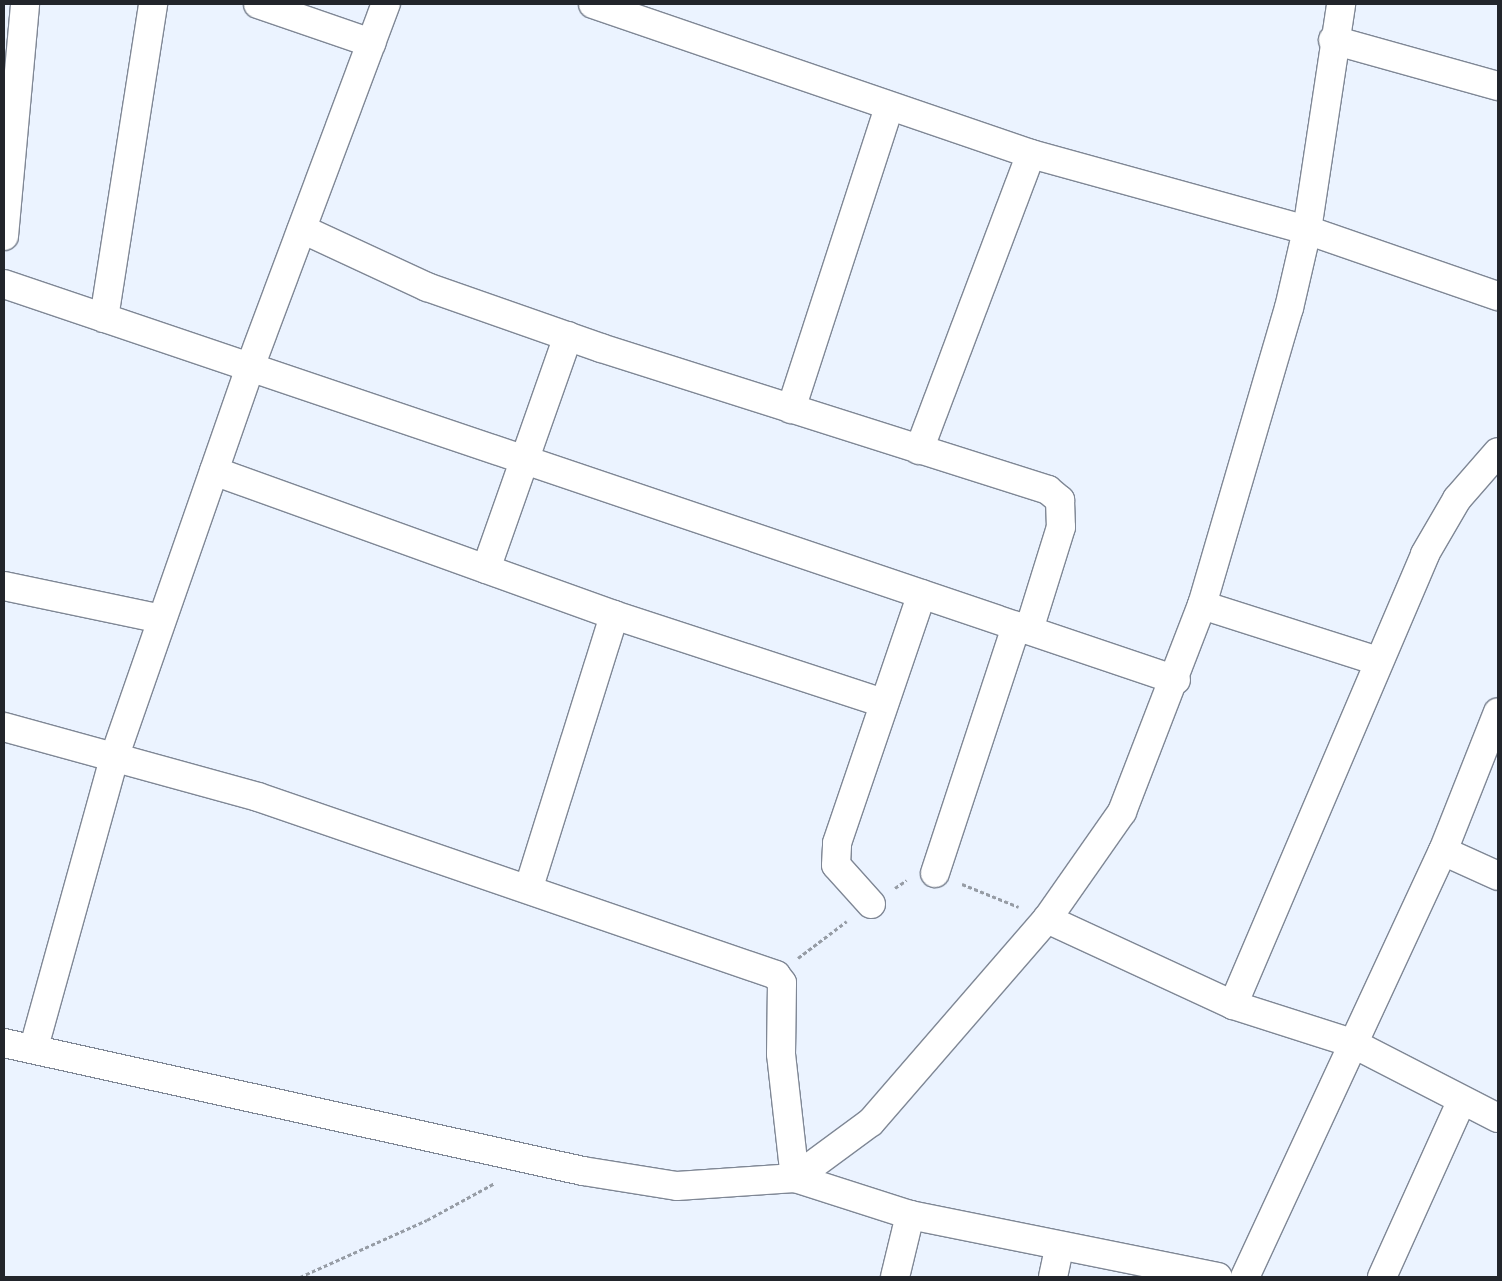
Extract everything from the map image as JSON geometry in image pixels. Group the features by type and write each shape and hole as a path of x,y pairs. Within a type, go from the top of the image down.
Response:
{"street":[{"path":"4,236 25,4"},
{"path":"104,318 153,4"},
{"path":"34,1047 114,758 250,367 386,4"},
{"path":"593,4 889,108 1031,154 1307,230 1498,296"},
{"path":"795,1178 872,1122 1048,919 1122,812 1176,680 1202,605 1307,230 1334,40 1341,4"},
{"path":"274,6 371,43"},
{"path":"1334,40 1498,86"},
{"path":"791,409 889,108"},
{"path":"919,450 1031,154"},
{"path":"302,229 427,286 568,336 1048,490 1060,500 1061,527 1022,628 934,873"},
{"path":"4,284 1176,680"},
{"path":"486,569 523,459 568,336"},
{"path":"1233,1005 1377,661 1425,554 1457,499 1498,452"},
{"path":"214,471 614,615 884,703"},
{"path":"4,586 162,619"},
{"path":"871,904 842,875 835,854 922,594"},
{"path":"1202,605 1377,661"},
{"path":"529,888 614,615"},
{"path":"1245,1277 1352,1043 1490,754 1498,712"},
{"path":"4,727 258,797 529,888 776,975 782,983 781,1054 795,1178"},
{"path":"1443,851 1498,876"},
{"path":"1048,919 1233,1005 1352,1043 1461,1102 1498,1118"},
{"path":"4,1043 34,1047 521,1156 677,1186 795,1178 910,1215 1178,1272 1218,1277"},
{"path":"1382,1277 1461,1102"},
{"path":"895,1277 910,1215"},
{"path":"1053,1277 1059,1248"}],"path":[{"path":"776,975 871,904 906,881 934,873 1048,919"},
{"path":"300,1277 484,1190 503,1177 521,1156"}]}
